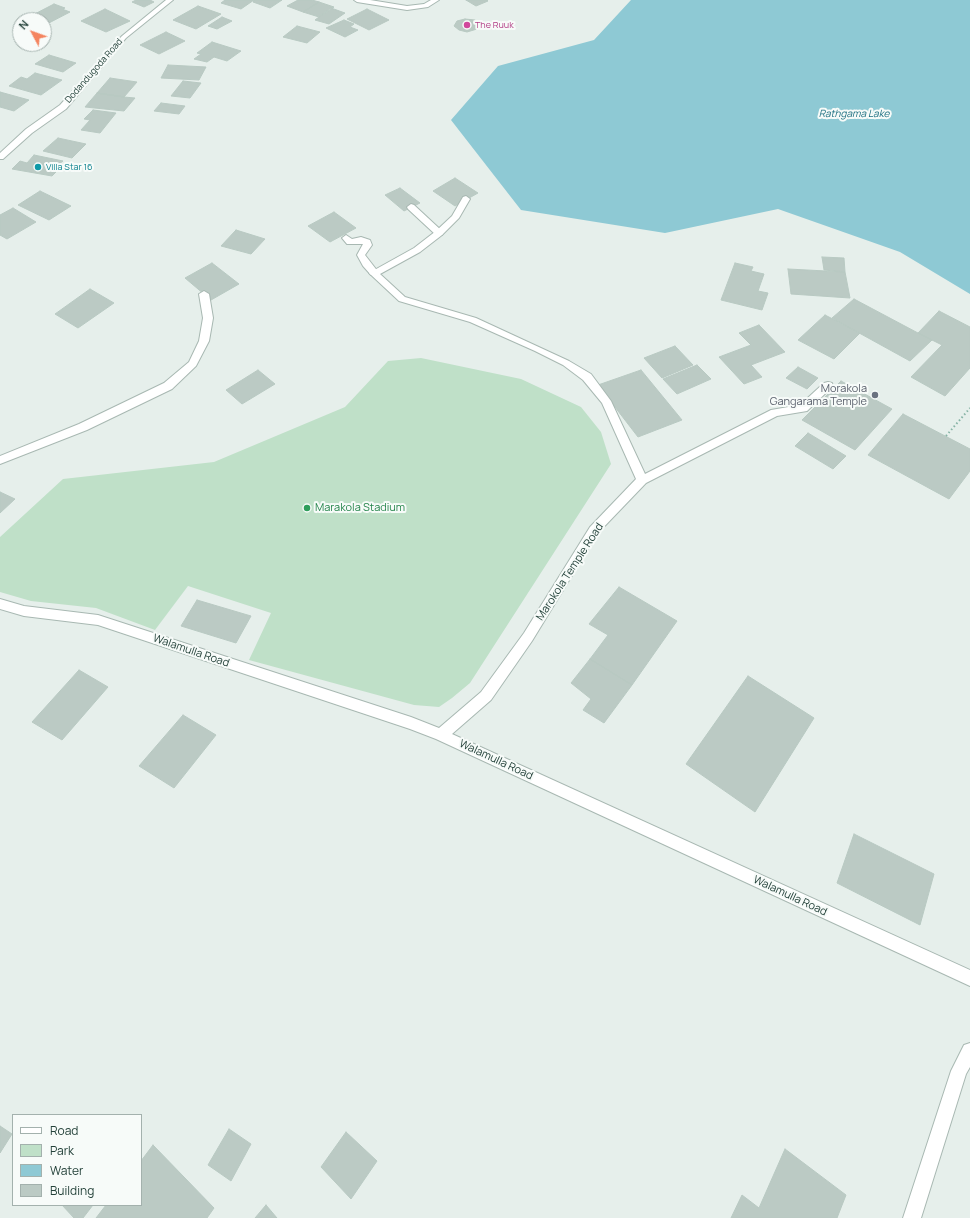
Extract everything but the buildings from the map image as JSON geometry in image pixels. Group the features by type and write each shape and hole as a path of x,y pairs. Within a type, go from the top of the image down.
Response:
{"street":[{"name":"Dodandugoda Road","path":"0,156 29,131 63,106 124,37 170,0"},
{"path":"357,0 407,8 426,6 436,0"},
{"path":"374,272 416,250 439,233 455,218 466,199"},
{"path":"411,207 439,233"},
{"path":"346,238 350,242 361,240 367,242 368,245 361,255 366,264 402,299 474,320 538,349 566,363 588,377 606,402 642,480"},
{"path":"0,460 83,427 168,386 193,364 204,341 208,318 204,294"},
{"name":"Marokola Temple Road","path":"441,735 486,696 528,637 594,530 642,480 775,413 804,408 828,386"},
{"name":"Walamulla Road","path":"0,604 24,612 98,620 411,723 441,735 970,978"},
{"path":"912,1218 959,1071 970,1051"}],"path":[{"path":"946,436 970,408"}],"green space":[{"name":"Marakola Stadium","path":"421,358 521,379 581,407 601,432 611,464 470,683 439,707 414,705 249,660 271,613 188,586 155,630 96,608 31,601 0,592 0,537 63,479 214,462 345,407 388,361"}],"water":[{"name":"Rathgama Lake","path":"631,0 970,0 970,294 900,252 778,209 665,233 521,210 451,120 498,66 594,40"}],"place":[{"name":"The Ruuk","path":"467,25"},
{"name":"Villa Star 16","path":"38,167"},
{"name":"Morakola Gangarama Temple","path":"875,395"},
{"name":"Marakola Stadium","path":"307,508"}]}
